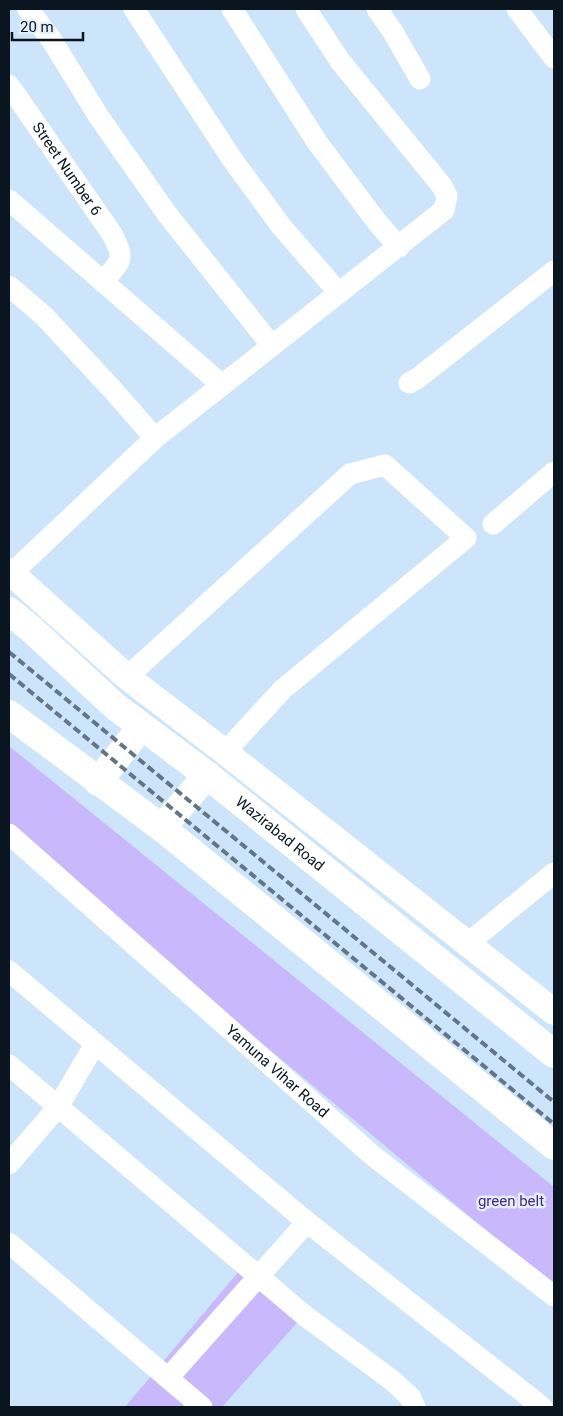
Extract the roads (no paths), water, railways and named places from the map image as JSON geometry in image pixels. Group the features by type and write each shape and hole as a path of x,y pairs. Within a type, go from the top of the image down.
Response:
{"highway":[{"name":"Wazirabad Road","path":"9,611 31,629 104,698 207,774 554,1054"},
{"path":"9,714 162,828 554,1146"},
{"path":"98,782 141,727"},
{"path":"162,828 207,774"}],"street":[{"path":"28,9 51,39 99,117 167,214 272,346"},
{"path":"134,9 237,166 281,226 338,293"},
{"path":"232,9 316,142 377,222 399,247"},
{"path":"306,9 340,61 442,186 447,196 444,210 155,438 10,572 127,677 554,1012"},
{"path":"377,9 393,32 420,79"},
{"path":"517,9 554,58"},
{"name":"Street Number 6","path":"9,85 112,234 120,249 121,257 119,263 103,282"},
{"path":"9,200 222,385"},
{"path":"409,383 418,378 554,271"},
{"path":"9,286 44,316 155,438"},
{"path":"127,677 350,474 385,465 466,538 283,689 225,752"},
{"path":"493,524 554,472"},
{"name":"Yamuna Vihar Road","path":"9,834 372,1154 554,1296"},
{"path":"467,944 554,873"},
{"path":"9,971 307,1222 542,1407"},
{"path":"9,1164 58,1107 94,1044"},
{"path":"9,1066 304,1315 393,1381 411,1398 415,1407"},
{"path":"168,1378 307,1222"},
{"path":"9,1243 202,1407"}],"railway":[{"path":"9,652 554,1102"},
{"path":"9,674 554,1124"}],"park label":[{"name":"green belt","path":"511,1201"}]}
